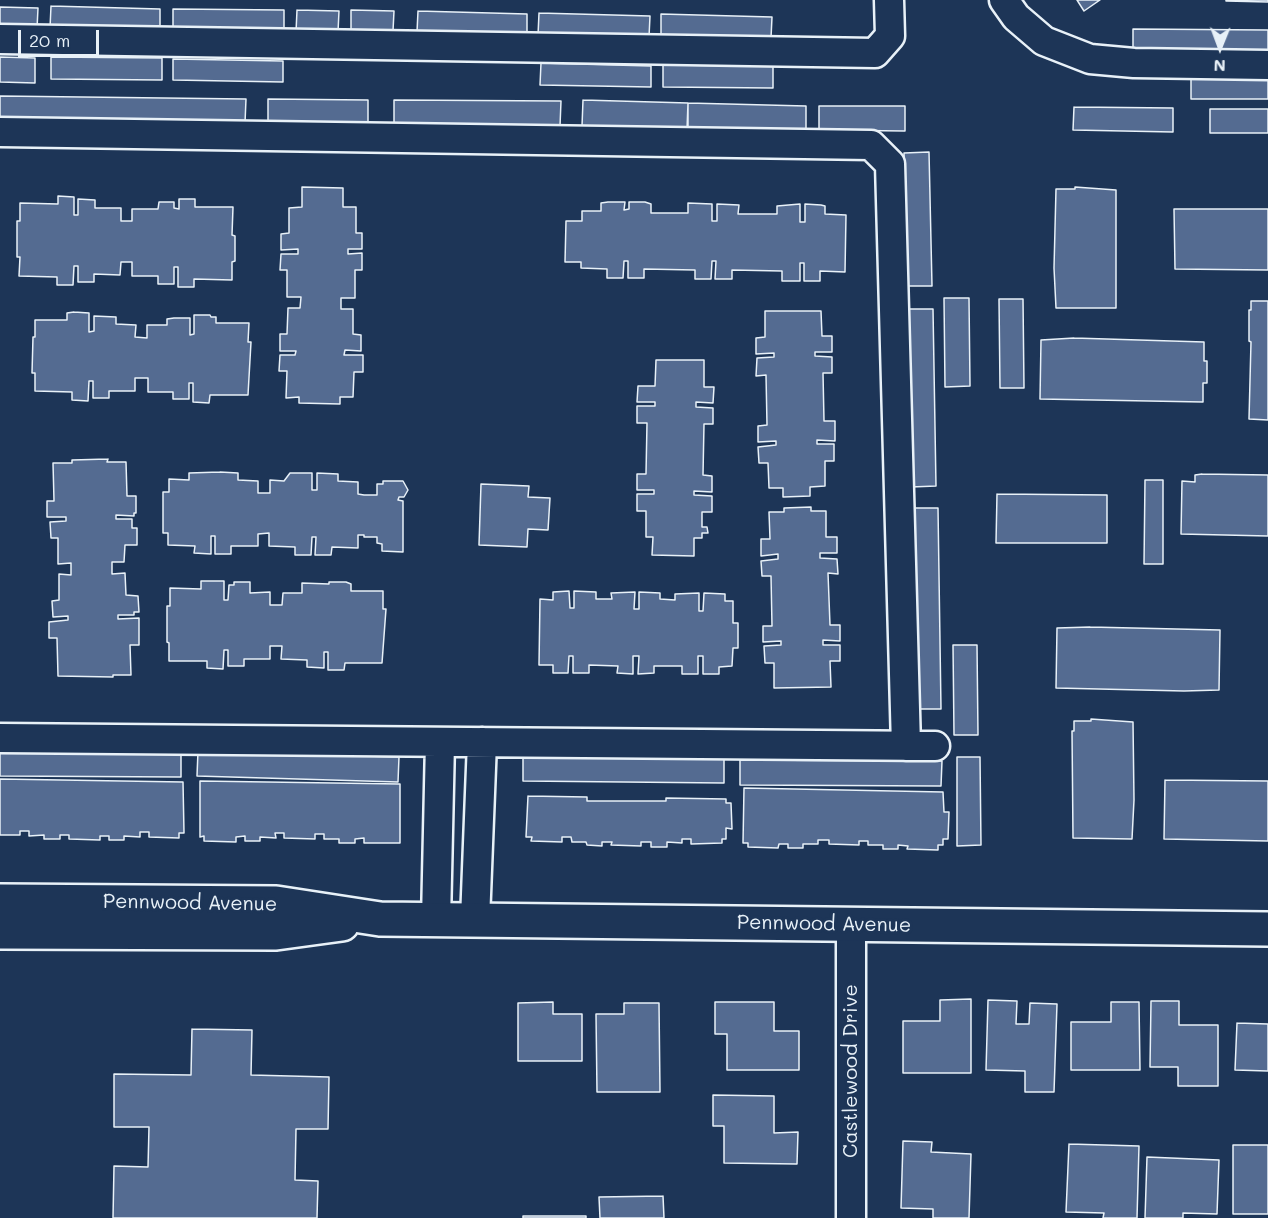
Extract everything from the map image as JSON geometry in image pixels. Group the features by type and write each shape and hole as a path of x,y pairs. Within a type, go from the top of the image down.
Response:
{"street":[{"path":"0,39 875,53 890,36 889,0"},
{"path":"1004,0 1016,17 1044,41 1090,59 1134,63 1268,65"},
{"path":"0,132 872,145 890,164 906,746"},
{"path":"0,738 935,746"},
{"path":"436,920 440,742"},
{"path":"475,921 482,742"},
{"name":"Pennwood Avenue","path":"0,901 276,903 380,919 1268,929"},
{"name":"Pennwood Avenue","path":"0,932 276,933 380,919"},
{"name":"Castlewood Drive","path":"851,924 851,1218"}],"building":[{"path":"1077,0 1100,0 1084,11"},
{"path":"1268,0 1268,2 1226,1"},
{"path":"51,6 160,9 160,31 50,28"},
{"path":"0,7 38,8 37,29 0,27"},
{"path":"173,9 284,10 284,31 173,30"},
{"path":"297,10 339,11 338,32 296,32"},
{"path":"351,10 394,11 393,31 351,31"},
{"path":"418,11 527,14 527,35 417,32"},
{"path":"539,13 650,16 649,37 538,35"},
{"path":"661,14 772,17 771,38 661,36"},
{"path":"1133,29 1268,30 1268,51 1133,50"},
{"path":"0,57 35,58 35,83 0,82"},
{"path":"51,57 162,58 162,80 51,79"},
{"path":"173,59 283,61 283,82 173,80"},
{"path":"541,63 651,66 651,87 540,85"},
{"path":"663,65 773,66 773,88 663,87"},
{"path":"1191,77 1268,78 1268,99 1191,99"},
{"path":"0,96 246,99 245,123 0,120"},
{"path":"268,99 368,100 368,124 268,123"},
{"path":"394,100 561,101 560,126 394,126"},
{"path":"583,100 688,103 687,129 582,126"},
{"path":"688,103 806,106 806,131 688,128"},
{"path":"819,106 905,106 905,131 819,130"},
{"path":"1074,107 1173,108 1173,132 1073,130"},
{"path":"1210,109 1268,109 1268,133 1210,133"},
{"path":"929,152 932,286 906,286 904,153"},
{"path":"302,187 343,188 343,207 356,207 356,233 362,233 362,249 348,249 348,254 362,253 362,270 355,270 355,298 341,298 341,309 353,309 353,334 361,335 361,351 345,350 344,355 363,355 363,372 354,372 353,397 340,397 340,404 299,403 299,397 286,398 287,371 279,371 280,355 295,355 296,351 280,351 280,334 287,334 288,308 300,308 301,297 287,297 287,270 280,270 281,254 298,254 298,249 281,250 281,234 289,233 289,208 302,207"},
{"path":"1075,187 1116,190 1116,308 1056,308 1054,268 1056,189 1075,189"},
{"path":"58,196 74,197 74,215 78,215 78,199 95,200 95,208 121,208 121,221 132,221 132,209 158,209 159,202 174,202 174,208 179,209 179,199 195,199 195,207 233,207 232,235 235,236 235,261 232,262 232,280 194,279 194,287 178,287 178,267 174,267 174,284 158,284 158,276 132,276 132,262 121,262 120,275 94,274 94,282 78,282 78,266 74,266 73,285 57,285 57,277 19,276 17,221 20,221 20,203 58,204"},
{"path":"625,202 624,210 629,209 629,202 645,202 651,204 651,213 688,213 688,203 712,204 712,221 717,221 717,204 739,205 738,214 777,214 777,206 800,204 800,222 805,222 805,204 825,206 825,214 846,215 845,272 820,271 820,281 804,281 804,263 800,263 800,281 782,281 782,271 732,270 732,279 715,279 716,261 712,261 711,279 695,279 695,270 644,269 644,278 628,278 628,261 624,261 623,278 607,278 607,269 581,268 581,262 565,262 566,221 582,221 582,211 601,211 601,203"},
{"path":"1174,209 1268,209 1268,270 1175,269"},
{"path":"944,298 969,298 970,386 945,387"},
{"path":"999,299 1023,299 1024,388 1000,388"},
{"path":"1251,301 1268,301 1268,420 1249,419 1251,342 1249,341 1249,310 1251,310"},
{"path":"908,309 933,309 936,486 911,487"},
{"path":"765,311 821,311 822,336 832,336 832,352 815,352 815,356 832,357 832,373 823,373 824,421 835,421 835,441 817,440 817,444 834,444 834,461 825,461 825,486 810,487 810,496 783,497 783,488 769,488 768,463 759,463 758,447 776,445 776,441 758,442 758,426 767,425 766,375 756,376 757,358 774,357 774,353 756,354 756,338 765,337"},
{"path":"67,313 89,313 89,332 94,331 94,316 116,317 116,324 136,325 135,337 147,338 147,325 167,325 167,319 174,318 190,318 190,335 194,334 194,315 216,317 216,323 249,323 248,342 251,342 248,395 210,395 209,403 193,402 193,383 189,383 189,399 173,399 173,392 148,392 148,378 135,378 135,391 109,391 109,398 93,398 93,381 89,381 88,401 72,400 72,392 35,391 35,373 32,373 35,320 67,320"},
{"path":"1074,338 1204,342 1207,383 1203,383 1203,402 1040,399 1041,340"},
{"path":"656,360 704,360 704,387 714,387 713,403 696,402 696,407 713,408 713,424 704,424 703,475 712,476 712,492 694,491 694,495 712,496 712,512 702,512 702,527 707,527 708,533 702,533 702,538 694,538 694,556 652,555 653,537 646,537 646,511 637,511 637,494 654,494 654,490 637,490 637,474 646,474 647,423 637,423 637,406 655,406 655,402 637,402 638,386 655,386"},
{"path":"108,459 107,462 126,462 127,496 136,496 134,516 116,515 116,519 132,519 132,528 137,528 137,545 125,545 124,562 112,562 112,574 125,573 126,595 138,596 139,612 134,612 134,615 118,615 118,619 139,618 139,645 130,645 131,675 58,676 57,638 49,638 49,622 68,620 68,616 53,617 52,601 59,600 59,574 71,575 71,563 58,564 58,538 51,538 50,522 66,521 66,517 47,517 47,501 54,501 53,463"},
{"path":"189,473 238,473 238,480 258,481 258,493 270,493 270,480 284,481 290,473 312,473 312,490 317,490 317,473 338,474 338,481 358,482 358,494 364,495 377,495 377,484 383,484 383,481 403,481 408,490 404,497 399,497 398,500 403,501 403,552 382,551 382,544 377,543 377,537 364,537 364,535 358,535 358,548 332,547 331,555 315,555 316,537 312,537 311,555 295,555 295,547 269,546 269,533 258,534 258,546 231,546 231,554 215,554 215,536 211,536 211,554 194,553 195,546 168,545 168,533 163,533 163,492 169,492 169,479 189,480"},
{"path":"1195,475 1268,475 1268,536 1181,534 1182,481 1195,482"},
{"path":"1145,480 1163,480 1163,564 1144,564"},
{"path":"481,484 529,486 528,497 550,498 548,530 528,529 527,547 479,545"},
{"path":"997,494 1107,495 1107,543 996,543"},
{"path":"811,507 811,511 826,511 826,537 837,537 837,553 820,553 820,558 837,559 838,574 828,573 830,625 840,625 840,641 823,640 823,645 840,645 840,661 830,661 831,687 774,688 774,663 765,663 764,646 781,645 781,641 763,642 763,626 772,626 771,576 762,576 761,561 778,559 778,554 761,556 761,539 770,539 769,512 784,512 784,508"},
{"path":"913,508 938,508 941,709 916,709"},
{"path":"201,581 224,581 224,600 228,600 229,585 234,585 234,582 250,582 250,593 270,592 270,605 282,605 283,593 302,593 302,583 346,582 351,584 351,591 383,591 383,609 386,609 382,663 345,663 344,670 328,670 328,652 324,652 324,668 307,667 307,660 281,659 282,646 270,646 270,659 244,659 244,666 228,666 228,650 224,650 223,669 207,668 207,661 169,661 167,606 170,606 170,588 201,589"},
{"path":"569,591 570,608 574,608 574,591 596,592 596,599 612,599 611,593 635,592 634,609 639,609 639,592 660,593 660,599 675,600 675,594 699,593 699,611 703,611 704,593 725,594 725,601 733,601 733,623 738,623 738,648 733,648 732,666 719,667 719,674 703,674 703,656 698,656 698,674 682,674 682,666 654,666 654,673 638,674 639,656 633,656 633,674 617,673 618,666 589,665 589,673 573,673 573,656 569,656 568,673 553,673 553,665 539,665 540,599 553,600 553,592"},
{"path":"1057,628 1220,630 1219,690 1056,688"},
{"path":"953,645 977,645 978,735 954,735"},
{"path":"1091,719 1133,722 1132,839 1073,838 1072,731 1074,731 1074,721 1091,721"},
{"path":"0,751 181,752 181,777 0,776"},
{"path":"198,751 399,757 398,782 197,776"},
{"path":"523,757 724,759 724,783 523,781"},
{"path":"957,757 980,757 981,845 957,846"},
{"path":"740,760 942,761 941,786 740,785"},
{"path":"0,779 183,782 184,833 179,833 179,838 149,837 149,832 140,832 140,837 124,836 124,840 109,840 109,836 100,836 100,840 69,839 69,835 60,835 60,839 44,839 44,835 29,836 29,831 20,831 20,835 0,835"},
{"path":"1165,780 1268,781 1268,841 1164,839"},
{"path":"200,781 400,784 400,843 364,843 364,838 355,839 355,843 339,843 339,839 324,839 324,834 315,834 315,839 284,838 284,833 275,833 276,838 260,837 260,841 245,841 245,836 236,837 236,842 204,841 204,836 200,837"},
{"path":"744,788 943,792 944,812 949,812 948,839 943,839 943,845 938,845 938,850 907,849 908,846 898,845 898,849 883,849 883,845 868,845 868,841 859,841 859,845 829,844 829,840 818,840 818,844 803,844 803,848 788,848 788,844 779,844 778,848 748,847 748,843 743,843"},
{"path":"528,796 587,797 587,801 666,801 666,798 726,799 726,803 731,803 732,829 726,828 726,839 722,839 722,843 691,844 691,839 682,839 682,843 667,842 667,847 651,847 651,842 641,842 641,846 611,845 612,842 602,842 602,846 587,845 586,842 572,842 571,837 562,837 562,842 531,841 532,837 526,837"},
{"path":"971,999 971,1073 903,1073 903,1021 940,1021 940,1000"},
{"path":"988,1000 1017,1001 1016,1024 1029,1024 1030,1003 1057,1004 1054,1092 1025,1092 1025,1071 986,1070"},
{"path":"1151,1001 1179,1001 1179,1025 1218,1025 1218,1086 1178,1086 1178,1067 1150,1067"},
{"path":"553,1002 553,1014 582,1014 582,1061 518,1061 518,1003"},
{"path":"715,1002 774,1002 774,1031 799,1031 799,1070 727,1070 727,1034 715,1034"},
{"path":"1111,1002 1139,1002 1140,1070 1071,1070 1071,1022 1111,1022"},
{"path":"624,1003 659,1003 660,1092 597,1092 596,1014 624,1014"},
{"path":"1237,1023 1268,1024 1268,1071 1235,1070"},
{"path":"192,1029 252,1030 251,1075 329,1077 328,1129 296,1129 295,1180 318,1181 317,1218 113,1218 114,1166 148,1167 149,1127 114,1127 114,1074 191,1075"},
{"path":"713,1095 774,1096 774,1133 798,1132 797,1164 724,1163 724,1126 713,1126"},
{"path":"903,1141 932,1142 931,1152 971,1154 969,1218 933,1218 933,1209 901,1208"},
{"path":"1069,1144 1139,1146 1137,1218 1103,1218 1104,1213 1066,1212"},
{"path":"1233,1145 1268,1145 1268,1214 1233,1214"},
{"path":"1147,1157 1219,1160 1217,1214 1183,1213 1183,1218 1145,1218"},
{"path":"663,1196 664,1218 600,1218 599,1197"},
{"path":"523,1216 586,1216 586,1218 523,1218"}]}
